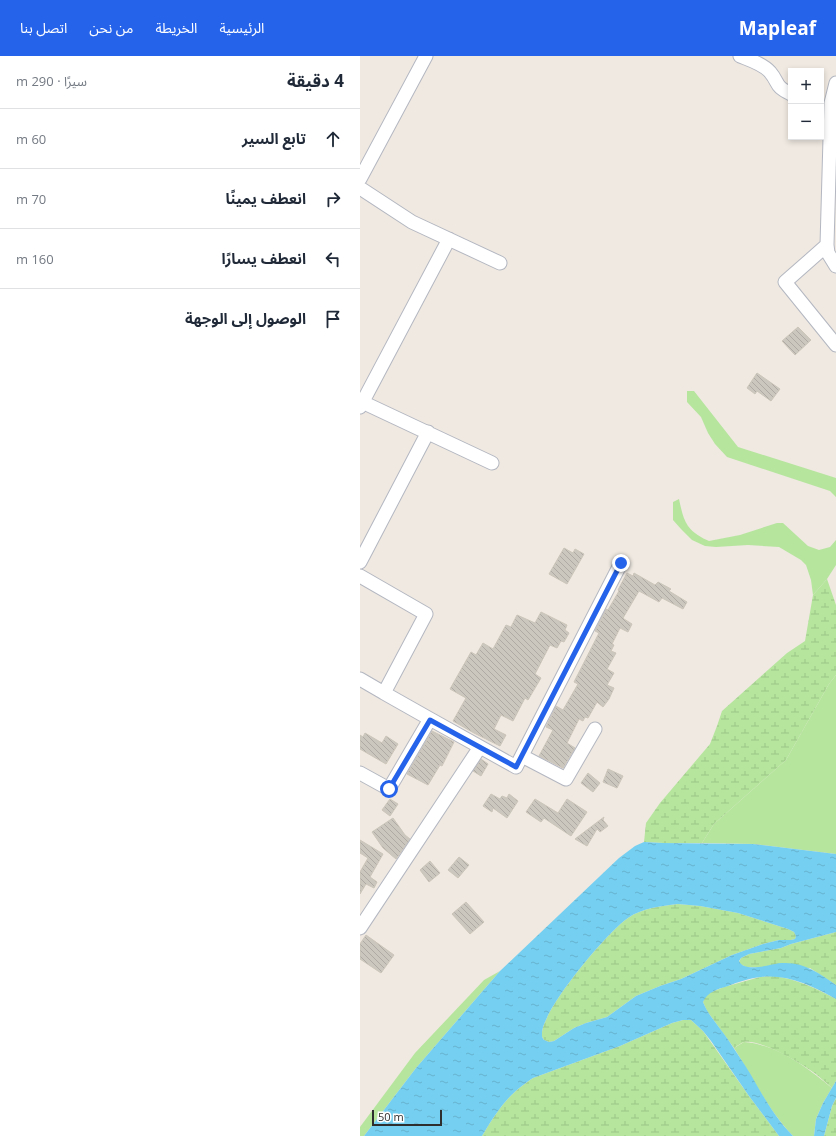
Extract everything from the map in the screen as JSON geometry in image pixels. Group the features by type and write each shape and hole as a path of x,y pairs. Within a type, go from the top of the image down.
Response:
{"street":[{"path":"360,179 426,56"},
{"path":"740,56 761,65 770,72 778,88 788,93"},
{"path":"836,83 826,102 826,245 828,253 836,266"},
{"path":"360,188 412,222 500,263"},
{"path":"448,239 361,403 428,432 492,463"},
{"path":"826,245 785,282 836,345"},
{"path":"360,562 428,432"},
{"path":"360,679 430,720 516,767 621,563"},
{"path":"360,576 426,614 384,692"},
{"path":"360,773 389,789 430,720"},
{"path":"522,756 566,779 596,729"},
{"path":"360,928 480,747"}],"green space":[{"path":"687,391 694,391 738,447 836,478 836,497 830,491 727,457 715,444 701,417 687,402"},
{"path":"679,499 683,517 688,526 692,531 709,541 740,535 777,523 783,523 808,546 819,550 830,547 836,540 836,565 827,579 813,595 811,580 806,565 801,560 779,547 748,545 716,547 705,546 692,540 673,520 673,502"},
{"path":"827,579 836,605 836,675 829,684 786,760 714,824 702,843 644,842 646,823 660,803 710,744 722,711 787,653 805,641 813,595"},
{"path":"836,675 836,854 754,844 702,843 714,824 786,760 829,684"},
{"path":"678,904 700,906 738,913 788,929 794,932 796,936 795,939 779,940 763,944 732,955 681,979 636,996 607,1017 574,1028 554,1041 549,1042 544,1040 542,1034 552,1008 577,972 606,938 628,918 639,912 652,908"},
{"path":"836,932 836,985 810,968 746,967 739,962 741,958 749,954 781,948"},
{"path":"500,971 416,1068 364,1136 360,1136 360,1127 415,1053 484,980"},
{"path":"774,976 806,984 836,999 836,1081 832,1088 804,1066 788,1056 768,1047 751,1042 744,1042 734,1048 707,1011 703,1002 709,993 724,987 760,977"},
{"path":"683,1020 691,1020 703,1031 779,1136 482,1136 493,1118 510,1097 533,1078 620,1046 672,1023"},
{"path":"744,1042 768,1047 780,1052 802,1065 832,1088 816,1119 814,1136 793,1136 776,1116 761,1094 734,1048"},
{"path":"836,1098 836,1136 824,1136 832,1106"}],"water":[{"path":"644,842 753,844 836,854 836,932 781,948 749,954 741,958 739,961 742,965 747,967 759,967 778,963 791,963 805,966 836,985 836,999 800,982 790,979 780,977 761,977 748,979 710,993 703,1002 711,1017 746,1066 770,1107 793,1136 779,1136 703,1031 691,1020 683,1020 672,1023 620,1046 533,1078 510,1097 493,1118 482,1136 364,1136 416,1068 500,971 619,858 635,846","holes":["678,904 700,906 738,913 788,929 794,932 796,936 795,939 779,940 763,944 732,955 681,979 636,996 607,1017 574,1028 554,1041 549,1042 544,1040 542,1034 545,1023 552,1008 563,991 606,938 628,918 639,912 652,908"]},
{"path":"836,1081 836,1098 832,1106 824,1136 814,1136 816,1119 823,1103"}],"building":[{"path":"798,327 811,340 795,355 782,341"},
{"path":"757,373 780,389 771,401 757,391 755,394 747,388"},
{"path":"564,548 573,553 575,549 584,554 567,584 549,574"},
{"path":"627,573 633,576 634,573 655,585 658,582 671,589 669,591 687,602 683,609 662,598 659,602 639,591 623,618 632,624 628,632 620,628 612,644 614,645 611,651 616,653 607,669 614,673 607,685 614,688 603,707 597,702 588,718 585,717 583,721 579,719 567,743 575,748 563,768 539,756 553,730 546,727 556,706 563,710 578,684 574,682 599,633 595,631 606,609 608,610 619,591 618,590"},
{"path":"541,612 567,625 565,630 569,633 564,642 561,641 557,648 550,645 535,674 541,678 528,700 525,698 513,721 501,715 494,729 506,735 500,746 453,721 466,698 450,689 471,652 476,655 483,643 493,649 506,625 511,627 517,615 535,623"},
{"path":"432,731 454,742 442,766 440,765 428,785 407,774"},
{"path":"365,733 382,743 386,736 398,744 386,764 360,749 360,735 363,737"},
{"path":"481,759 488,764 481,776 473,771"},
{"path":"608,769 623,776 617,788 603,782"},
{"path":"588,773 600,783 593,792 581,783"},
{"path":"491,794 500,799 502,796 507,798 509,794 518,801 507,818 493,808 492,812 483,806"},
{"path":"390,799 398,804 390,816 382,810"},
{"path":"535,799 558,813 567,799 587,812 571,836 544,818 541,822 526,812"},
{"path":"604,817 603,820 608,826 600,832 597,829 587,846 575,839"},
{"path":"393,818 405,835 410,839 396,859 383,848 372,832"},
{"path":"360,840 383,854 370,877 377,882 374,888 366,884 360,894 360,872 368,858 360,853"},
{"path":"459,857 469,865 458,878 448,870"},
{"path":"430,861 440,873 429,882 420,870"},
{"path":"466,902 484,922 470,934 452,914"},
{"path":"366,935 394,955 381,973 360,959 360,944"}],"route":[{"path":"389,789 430,720 516,767 621,563"}]}
